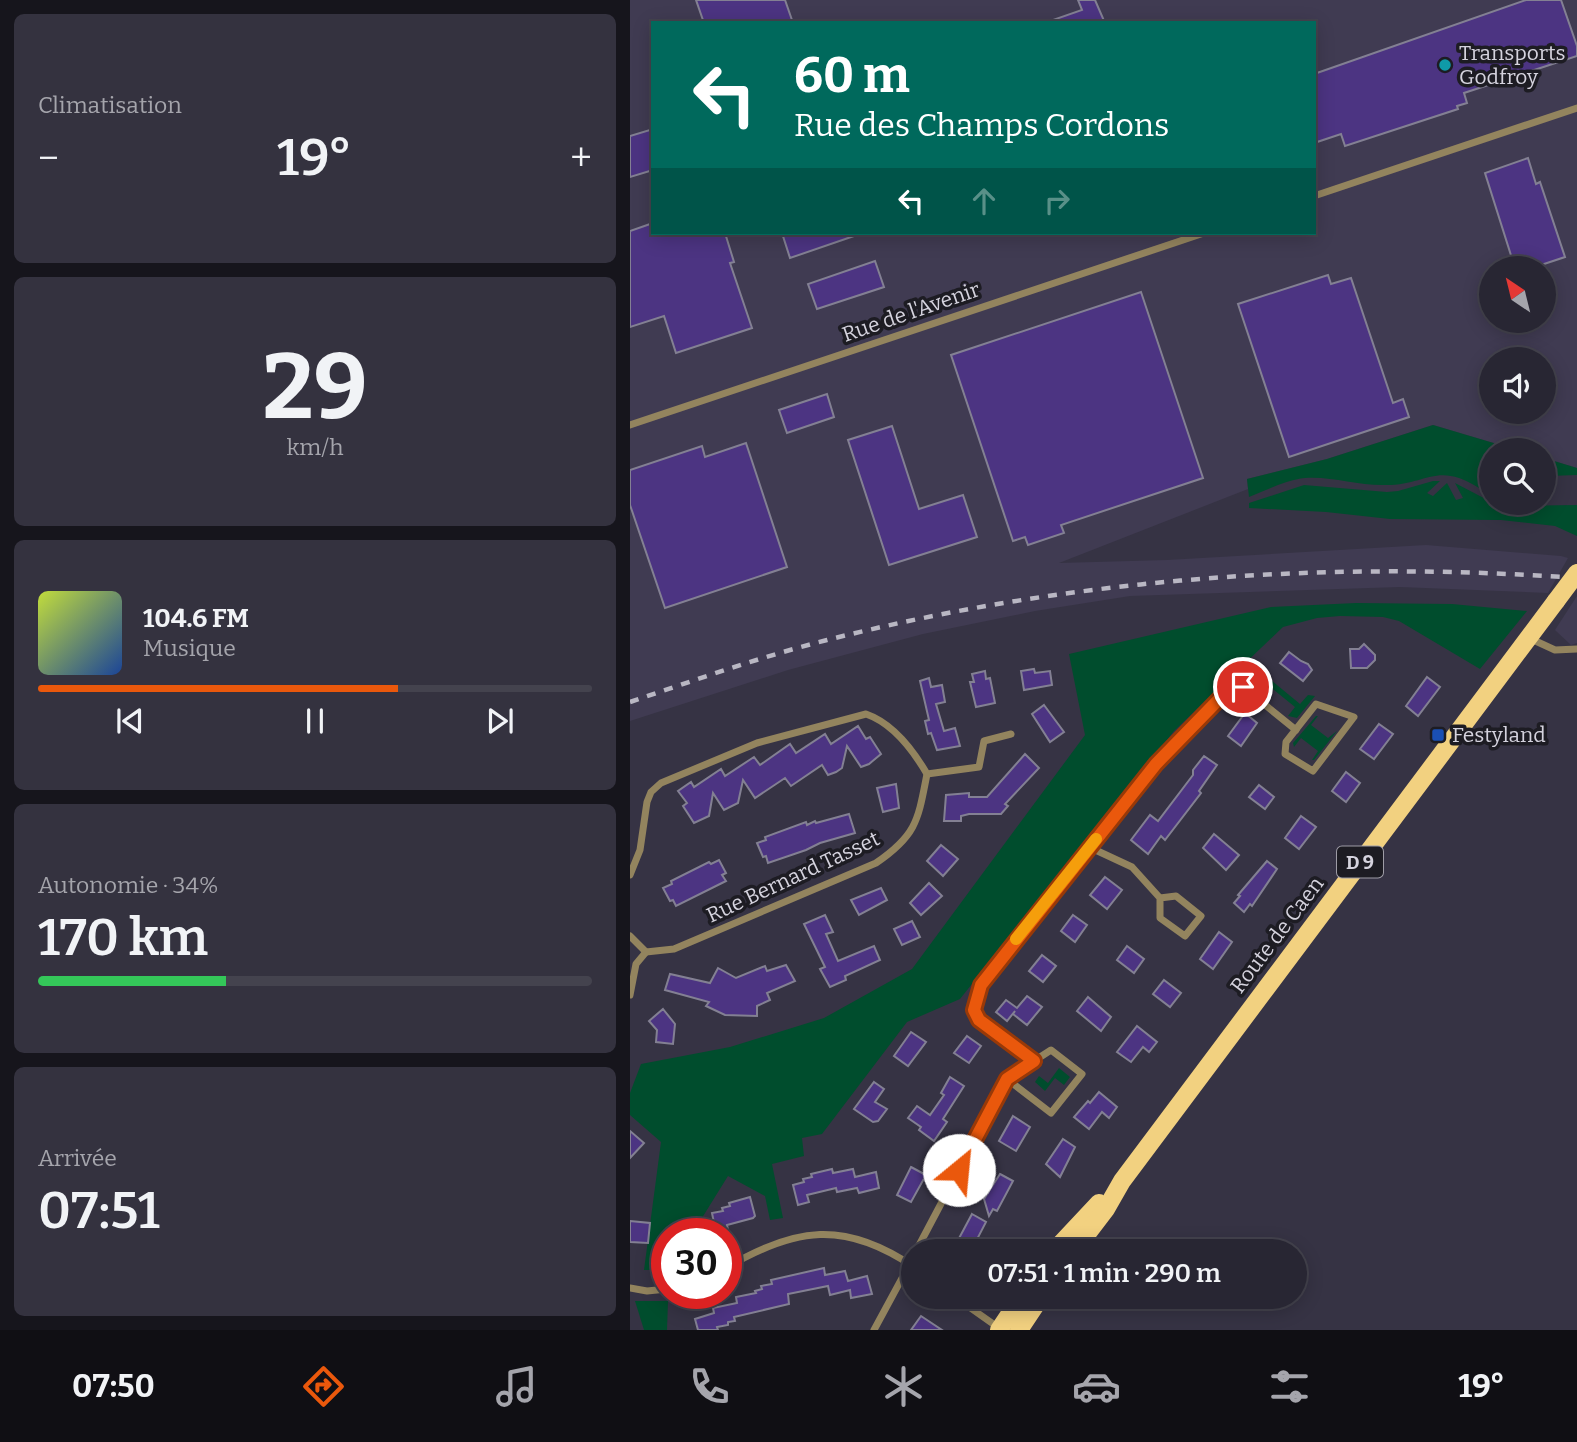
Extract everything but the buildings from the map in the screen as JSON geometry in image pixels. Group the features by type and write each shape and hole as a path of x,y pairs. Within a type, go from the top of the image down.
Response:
{"main road":[{"name":"Route de Caen","path":"1122,1181 1577,573"},
{"name":"D 9","path":"1066,1239 1122,1181"},
{"name":"D 9","path":"1083,1239 1106,1209 1122,1181"},
{"path":"1001,1329 1014,1309"},
{"path":"1019,1330 1033,1309"}],"street":[{"path":"1316,195 1577,108"},
{"name":"Rue de l'Avenir","path":"630,425 1198,235"},
{"path":"1528,637 1555,650 1577,649"},
{"path":"1034,1061 979,1020 974,1010 975,1000 981,985 1089,847 1156,764 1227,691 1243,687 1296,730"},
{"path":"1317,704 1354,717 1313,771 1285,754 1286,742 1296,730 1317,704"},
{"path":"630,875 640,850 651,792 661,783 757,743 866,714 881,719 903,741 927,774 979,767 984,741 1011,734"},
{"name":"Rue Bernard Tasset","path":"646,952 674,949 876,863 892,852 913,828 927,774"},
{"path":"1089,847 1132,867 1160,898 1160,918 1185,936 1201,916 1176,896 1160,898"},
{"path":"630,936 646,952 636,964 630,995"},
{"path":"922,1239 1007,1079 1051,1050 1082,1074 1051,1113 1007,1079"},
{"path":"742,1258 758,1249 788,1239 810,1234 832,1234 871,1244 901,1260"},
{"path":"874,1330 901,1283"},
{"path":"630,1288 651,1291"},
{"path":"972,1309 1001,1329"}],"shaded area":[{"path":"630,0 1577,0 1577,468 1556,462 1556,438 1479,439 1433,425 1327,459 1247,479 1248,489 1059,563 1167,560 1426,545 1568,558 1548,593 1400,587 1130,596 1035,611 923,634 788,670 630,721"},
{"path":"1577,596 1577,643 1571,645 1555,630"}],"green space":[{"path":"1433,425 1479,439 1479,488 1465,480 1442,475 1386,485 1305,478 1249,497 1247,479 1327,459"},
{"path":"1556,462 1577,468 1577,475 1556,476"},
{"path":"1440,481 1427,493 1433,496 1447,483 1456,500 1463,498 1455,483 1479,496 1479,515 1556,515 1556,505 1577,505 1577,536 1555,526 1501,520 1390,519 1249,508 1249,503 1304,485 1398,491"},
{"path":"1356,603 1452,604 1527,611 1480,669 1399,621 1383,617 1317,618 1283,627 1174,731 960,999 907,1022 822,1134 802,1138 804,1156 772,1164 783,1218 770,1220 765,1196 728,1176 702,1218 651,1218 651,1270 644,1270 661,1142 630,1115 630,1093 641,1064 730,1047 824,1018 912,969 1085,735 1069,654 1271,607"},
{"path":"1266,676 1300,704 1308,695 1315,696 1297,718 1288,716 1295,707 1268,685 1260,694 1256,688"},
{"path":"1316,716 1311,725 1328,738 1337,731 1312,760 1318,751 1301,738 1294,747 1293,743"},
{"path":"1059,1068 1070,1077 1064,1085 1055,1078 1045,1091 1035,1082 1039,1076 1048,1083"},
{"path":"635,1301 651,1301 651,1309 668,1309 667,1330 644,1330"}],"railway":[{"path":"630,702 752,661 827,640 919,619 1106,588 1294,573 1388,571 1577,578"}],"slow traffic":[{"path":"1016,939 1096,839"}],"place":[{"name":"Transports Godfroy","path":"1445,65"},
{"name":"Festyland","path":"1438,735"}],"route":[{"path":"959,1170 1007,1079 1034,1061 979,1020 974,1010 981,985 1156,764 1227,691 1243,687"}]}
